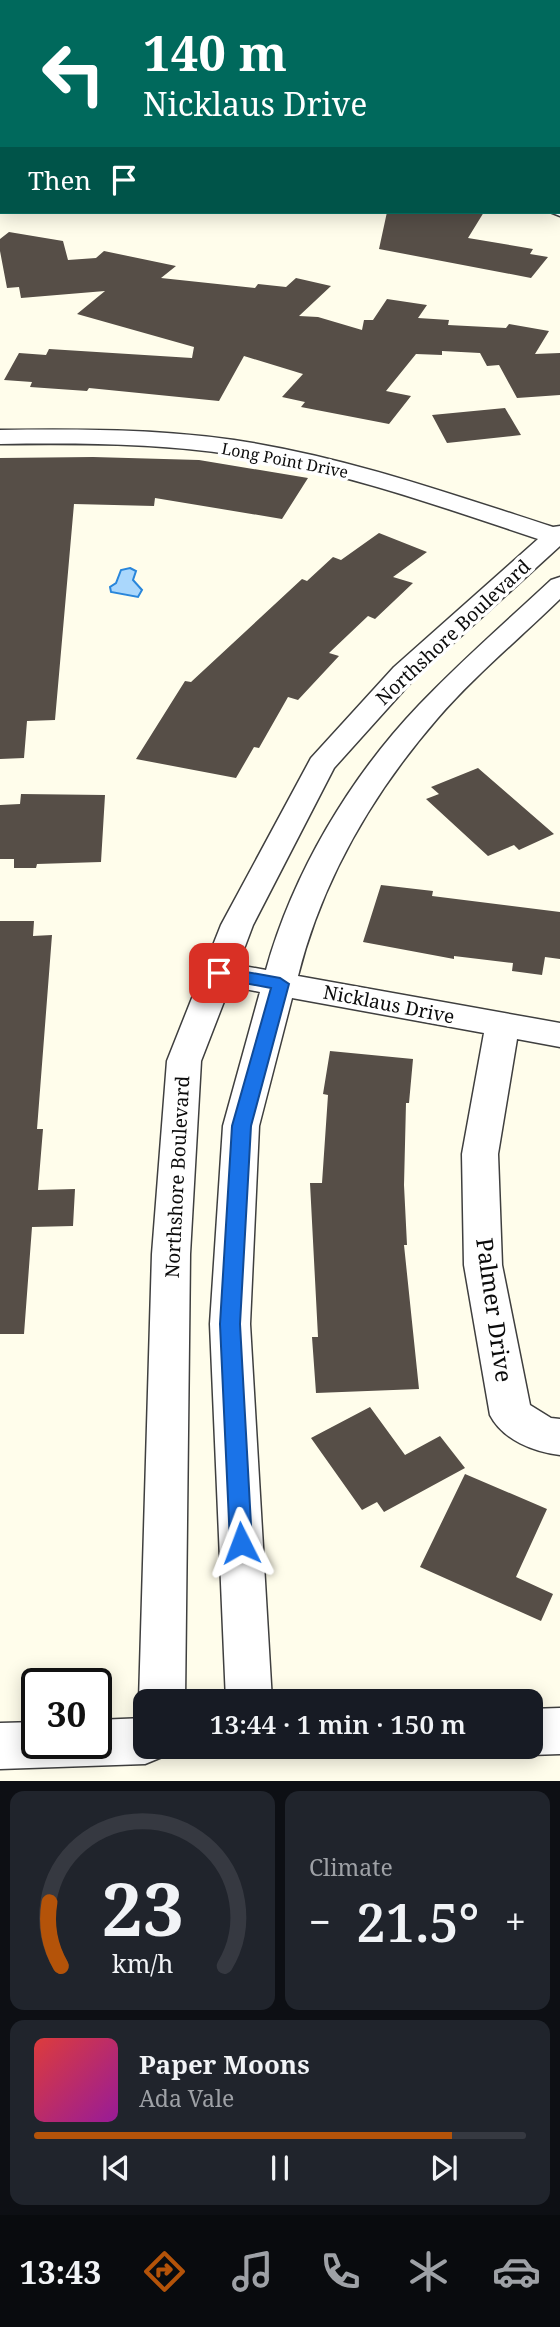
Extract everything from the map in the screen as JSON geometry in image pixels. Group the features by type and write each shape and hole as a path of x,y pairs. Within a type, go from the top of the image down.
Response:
{"street":[{"name":"Long Point Drive","path":"0,437 68,436 187,442 283,457 390,483 558,536"},
{"path":"366,500 390,483"},
{"name":"Northshore Boulevard","path":"162,1689 172,1254 184,1061 237,925 321,764 404,673 558,536"},
{"name":"Northshore Boulevard","path":"248,1689 230,1324 242,1126 289,946 314,881 368,787 428,712 560,585"},
{"name":"Nicklaus Drive","path":"219,973 560,1035"},
{"name":"Palmer Drive","path":"502,1026 480,1154 483,1265 510,1415 543,1435 560,1437"},
{"path":"112,1742 133,1741"},
{"path":"0,1746 21,1745"}],"water":[{"path":"130,568 136,571 133,580 142,590 138,597 111,592 110,587 116,583 121,570"}],"building":[{"path":"387,214 483,214 468,238 533,249 530,254 548,257 531,278 379,249"},
{"path":"9,232 63,241 68,260 96,258 104,251 176,266 161,278 255,288 258,284 286,287 296,278 331,286 299,316 318,317 362,330 364,320 373,320 387,299 427,305 418,318 449,320 448,325 506,328 509,324 549,331 535,354 560,353 560,395 517,398 499,365 487,366 480,353 442,351 442,355 416,354 386,391 411,396 389,424 301,407 305,402 282,397 303,374 244,356 219,401 89,388 87,391 30,387 32,382 4,380 19,353 46,355 49,349 192,358 194,347 77,314 105,291 21,298 19,287 7,288 0,251 0,239"},
{"path":"505,408 521,435 447,443 432,415"},
{"path":"0,458 199,460 308,478 282,519 155,498 154,506 74,504 55,720 27,721 24,758 0,759"},
{"path":"379,533 427,552 393,577 413,583 375,619 368,616 329,653 339,656 298,700 288,697 259,748 254,747 236,778 136,759 185,681 191,682 302,579 307,581 333,557 341,560"},
{"path":"478,768 554,834 519,850 514,845 488,856 426,799 439,794 431,787"},
{"path":"21,794 105,795 101,862 37,864 36,868 14,868 14,859 0,859 0,805 20,804"},
{"path":"381,885 433,891 432,896 560,912 560,959 545,957 542,975 512,971 513,963 454,956 454,959 363,942"},
{"path":"0,921 34,921 33,936 52,935 37,1129 43,1129 38,1190 75,1189 73,1226 32,1227 24,1334 0,1334"},
{"path":"330,1051 413,1059 409,1103 406,1103 404,1185 407,1245 404,1245 419,1389 316,1393 312,1337 318,1337 310,1183 322,1183 328,1095 323,1094"},
{"path":"370,1407 405,1455 440,1436 465,1468 384,1512 377,1502 362,1510 311,1438"},
{"path":"465,1474 547,1509 516,1577 553,1594 541,1621 420,1567"}],"route":[{"path":"219,973 280,984 242,1126 230,1324 241,1543"}]}
